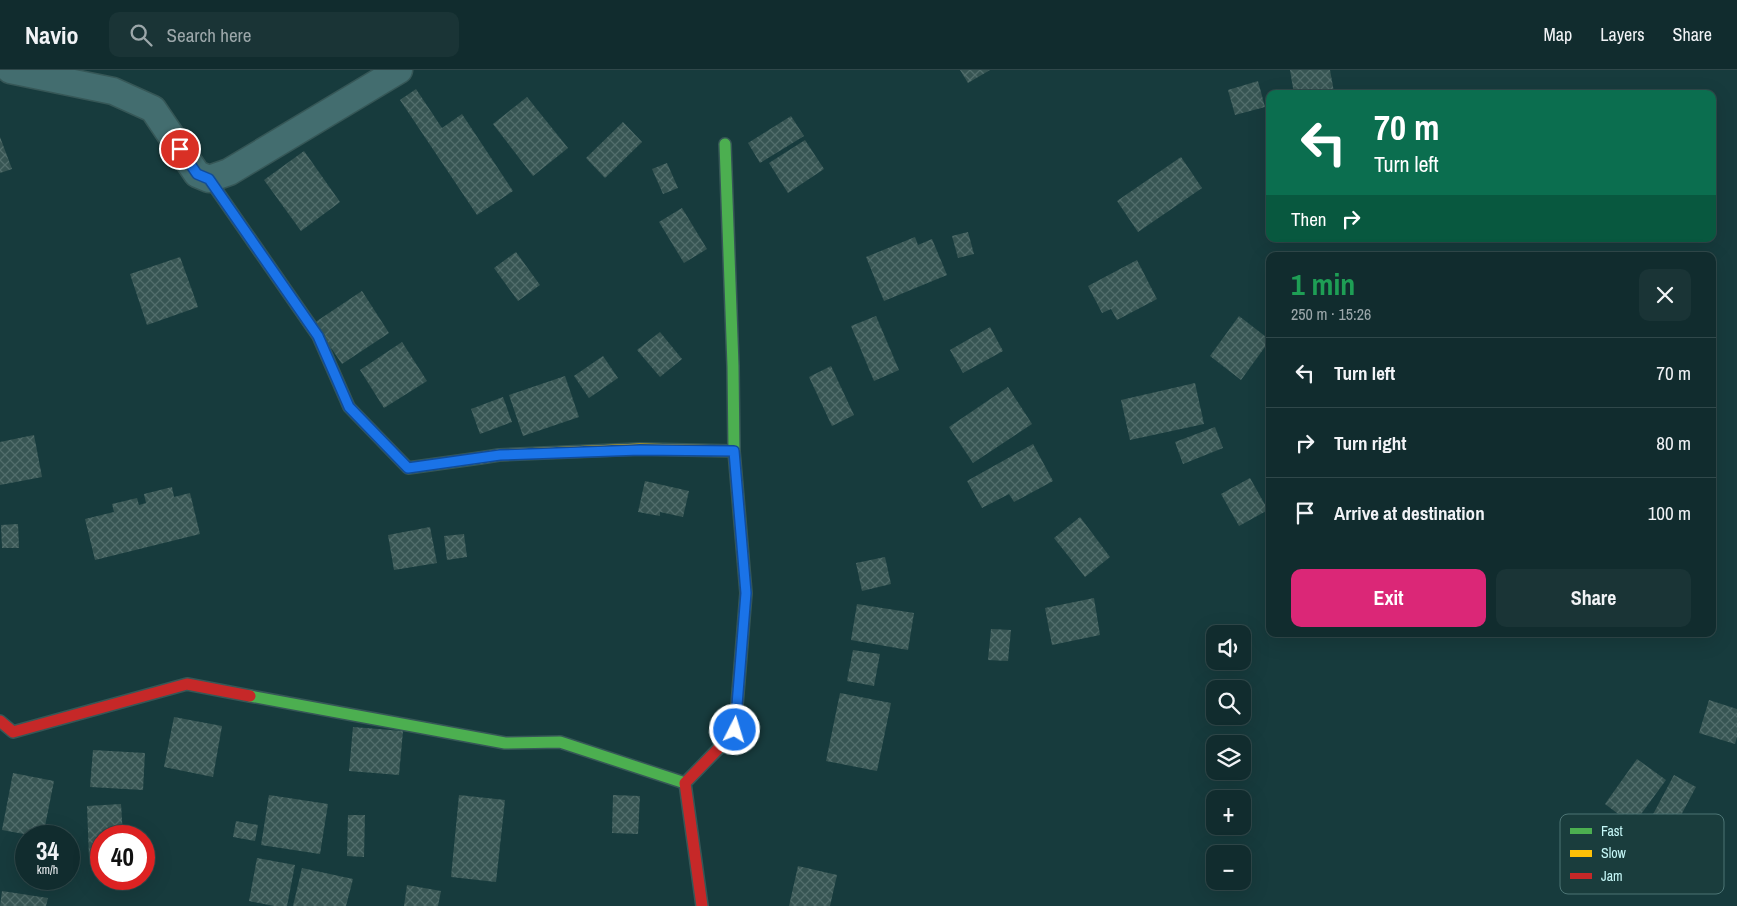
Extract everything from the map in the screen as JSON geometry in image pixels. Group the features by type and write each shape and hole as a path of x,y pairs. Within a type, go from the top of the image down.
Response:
{"street":[{"path":"10,70 114,91 153,109 197,174 209,179 318,336 349,407 408,468 500,455 640,450 734,451"},
{"path":"209,179 229,172 399,70"},
{"path":"685,783 735,730 746,593 734,451 733,357 725,144"},
{"path":"0,721 13,732 188,684 505,743 560,742 685,783"},
{"path":"685,783 702,906"}],"building":[{"path":"960,70 990,70 968,83"},
{"path":"1290,70 1330,70 1334,90 1293,90"},
{"path":"1258,81 1265,107 1235,115 1228,90"},
{"path":"416,89 442,128 462,114 513,191 477,215 400,100"},
{"path":"527,97 568,148 533,176 493,124"},
{"path":"791,116 804,136 760,163 748,143"},
{"path":"623,122 642,142 605,178 586,158"},
{"path":"0,137 12,169 0,173"},
{"path":"805,140 824,169 788,193 769,163"},
{"path":"304,151 340,202 301,231 264,180"},
{"path":"1181,157 1202,188 1138,232 1117,201"},
{"path":"667,163 678,188 663,194 652,169"},
{"path":"682,208 707,249 684,263 659,222"},
{"path":"968,232 974,254 958,258 952,236"},
{"path":"915,237 918,245 932,239 947,275 884,301 866,257"},
{"path":"516,252 540,285 518,301 494,268"},
{"path":"180,257 198,307 147,325 130,274"},
{"path":"1137,260 1157,299 1117,320 1111,309 1102,313 1088,286"},
{"path":"362,291 389,333 342,364 314,323"},
{"path":"876,316 899,370 874,381 851,326"},
{"path":"1239,316 1266,337 1266,346 1241,380 1210,356"},
{"path":"990,327 1003,351 963,373 950,350"},
{"path":"660,332 682,359 660,377 637,350"},
{"path":"402,342 427,381 384,408 360,370"},
{"path":"603,356 618,378 589,398 574,376"},
{"path":"831,366 854,415 832,426 809,377"},
{"path":"565,376 579,417 523,436 509,395"},
{"path":"1195,383 1204,424 1130,440 1121,400"},
{"path":"1008,387 1032,424 973,463 949,427"},
{"path":"503,397 512,422 480,434 471,409"},
{"path":"1215,427 1223,448 1183,464 1175,442"},
{"path":"34,435 42,477 0,485 0,442"},
{"path":"1033,444 1053,481 1014,502 1009,494 982,508 967,481"},
{"path":"1250,478 1266,506 1266,511 1239,526 1221,494"},
{"path":"645,481 689,491 683,517 660,512 660,516 638,512"},
{"path":"172,487 174,497 190,493 200,534 95,560 85,519 114,512 112,504 137,498 139,505 146,503 144,494"},
{"path":"1080,517 1110,557 1085,577 1054,538"},
{"path":"18,524 19,548 2,548 1,525"},
{"path":"430,527 437,563 394,570 388,535"},
{"path":"464,534 467,557 447,560 444,536"},
{"path":"885,557 891,584 862,591 856,563"},
{"path":"1094,598 1100,635 1052,645 1045,608"},
{"path":"857,604 914,613 908,650 851,640"},
{"path":"991,629 1011,630 1008,661 988,660"},
{"path":"853,650 880,654 874,686 847,681"},
{"path":"840,693 891,703 877,771 826,761"},
{"path":"1709,700 1737,709 1737,737 1735,744 1699,733"},
{"path":"174,717 222,726 213,777 164,767"},
{"path":"353,727 403,731 399,775 349,771"},
{"path":"93,750 145,753 143,790 90,787"},
{"path":"1637,759 1666,780 1641,814 1618,814 1605,804"},
{"path":"13,773 54,781 45,825 15,825 15,832 2,830"},
{"path":"1674,775 1696,787 1682,814 1653,814"},
{"path":"269,795 328,804 320,854 261,845"},
{"path":"459,795 505,800 496,882 451,877"},
{"path":"613,795 640,796 638,834 612,833"},
{"path":"121,804 122,825 90,825 90,857 89,857 87,806"},
{"path":"348,815 365,815 364,857 347,856"},
{"path":"236,821 258,825 255,841 233,837"},
{"path":"257,858 295,865 287,906 274,906 249,901"},
{"path":"798,866 837,875 830,906 789,906"},
{"path":"302,868 353,879 346,906 293,906"},
{"path":"407,885 441,891 438,906 404,906"},
{"path":"2,891 48,898 46,906 0,906"}],"traffic: fast":[{"path":"718,749 735,730 746,593 734,451 725,144"},
{"path":"209,179 318,336 349,407 408,468 480,458"},
{"path":"250,696 505,743 560,742 685,783"}],"traffic: slow":[{"path":"480,458 499,455 640,449 734,451"}],"traffic: jam":[{"path":"0,721 13,732 187,684 250,696"},
{"path":"702,906 685,783 718,749"}],"route":[{"path":"180,149 197,174 209,179 318,336 349,407 408,468 500,455 640,450 734,451 746,593 735,730"}]}
